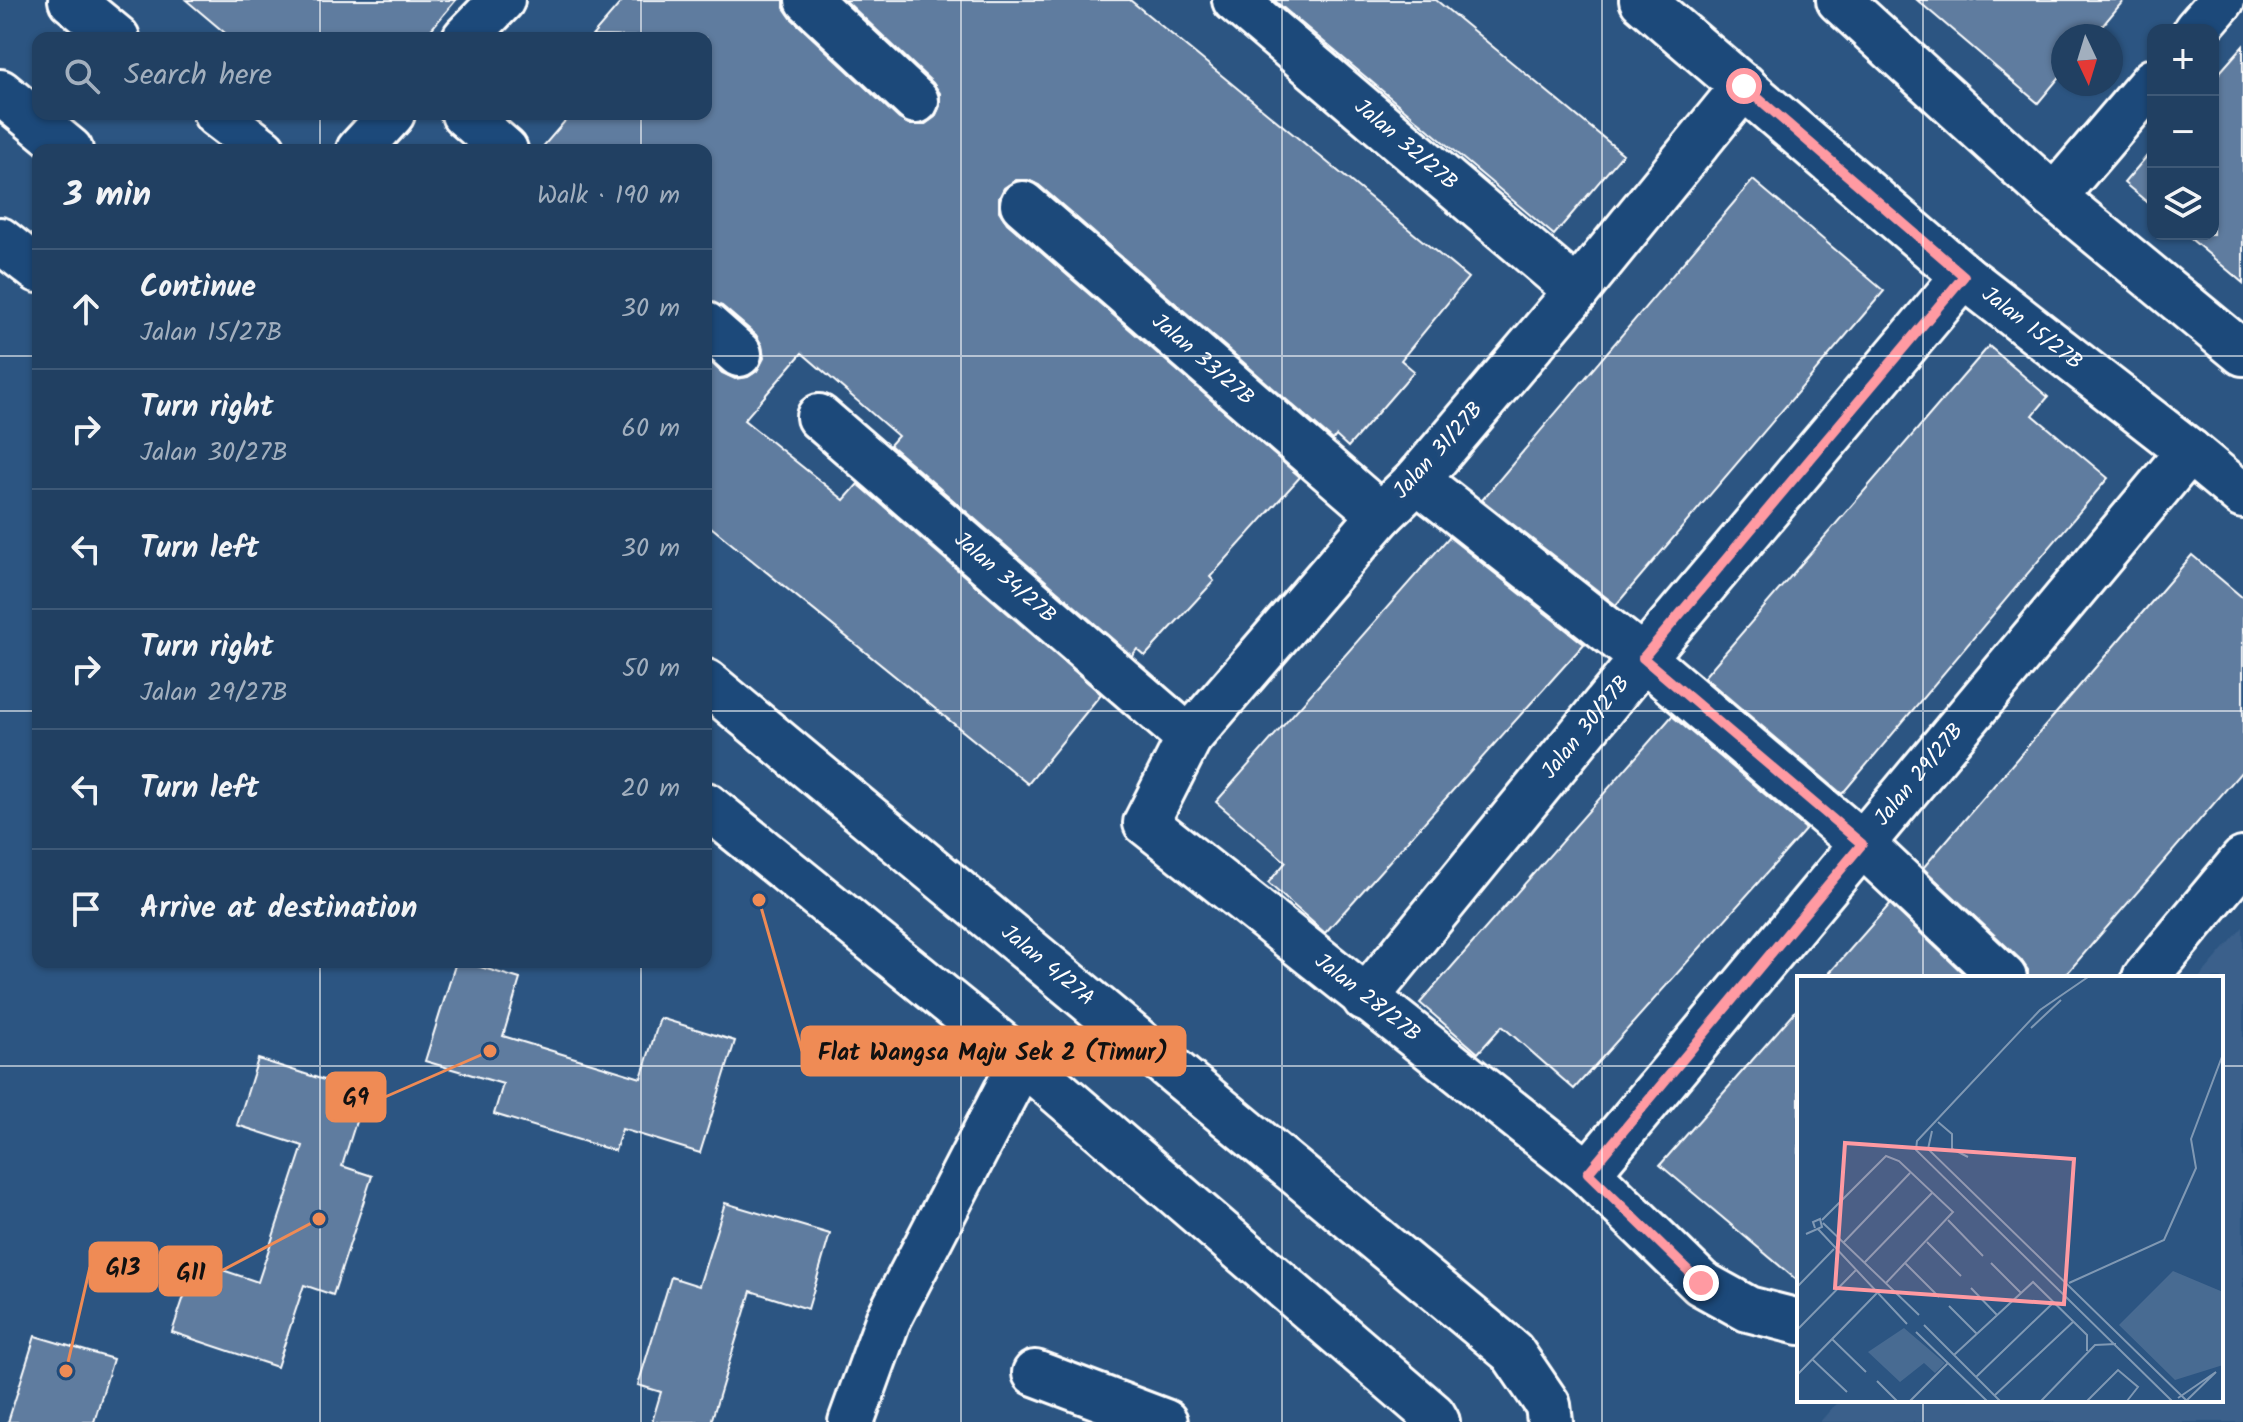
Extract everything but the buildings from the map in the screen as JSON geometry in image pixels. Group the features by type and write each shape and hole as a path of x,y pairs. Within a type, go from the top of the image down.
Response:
{"street":[{"path":"471,32 502,0"},
{"path":"808,0 916,101"},
{"name":"Jalan 32/27B","path":"1235,0 1577,291"},
{"name":"Jalan 15/27B","path":"1642,0 1964,276 2243,496"},
{"path":"1839,0 2054,197 2243,353"},
{"path":"2201,24 2222,0"},
{"name":"Jalan 31/27B","path":"1146,823 1189,738 1381,515 1417,480 1577,291 1744,86"},
{"path":"2054,197 2147,88"},
{"path":"0,92 32,119"},
{"path":"34,120 63,144"},
{"path":"224,120 255,144"},
{"path":"364,144 386,120"},
{"path":"471,120 498,144"},
{"name":"Jalan 33/27B","path":"1023,204 1381,515"},
{"path":"0,240 32,265"},
{"name":"Jalan 30/27B","path":"1365,999 1643,658 1964,276"},
{"path":"712,330 739,354"},
{"name":"Jalan 34/27B","path":"819,417 1189,738"},
{"name":"Jalan 29/27B","path":"1588,1173 2189,451"},
{"path":"1417,480 1643,658 1862,844 2002,976"},
{"name":"Jalan 4/27A","path":"712,687 1512,1352 1548,1405 1550,1422"},
{"path":"712,810 1022,1061 1433,1415 1437,1422"},
{"name":"Jalan 28/27B","path":"1146,823 1588,1173 1701,1283 1748,1309 1797,1321"},
{"path":"2147,976 2243,860"},
{"path":"851,1422 888,1320 1022,1061"},
{"path":"1035,1373 1165,1422"}],"shaded area":[{"path":"2243,927 2243,1422 1820,1422 1837,1402 2223,1402 2223,976 2201,976"}],"place":[{"name":"Flat Wangsa Maju Sek 2 (Timur)","path":"759,900"},
{"name":"G9","path":"490,1051"},
{"name":"G11","path":"319,1219"},
{"name":"G13","path":"66,1371"}],"route":[{"path":"1701,1283 1588,1173 1862,844 1643,658 1964,276 1744,86"}]}
